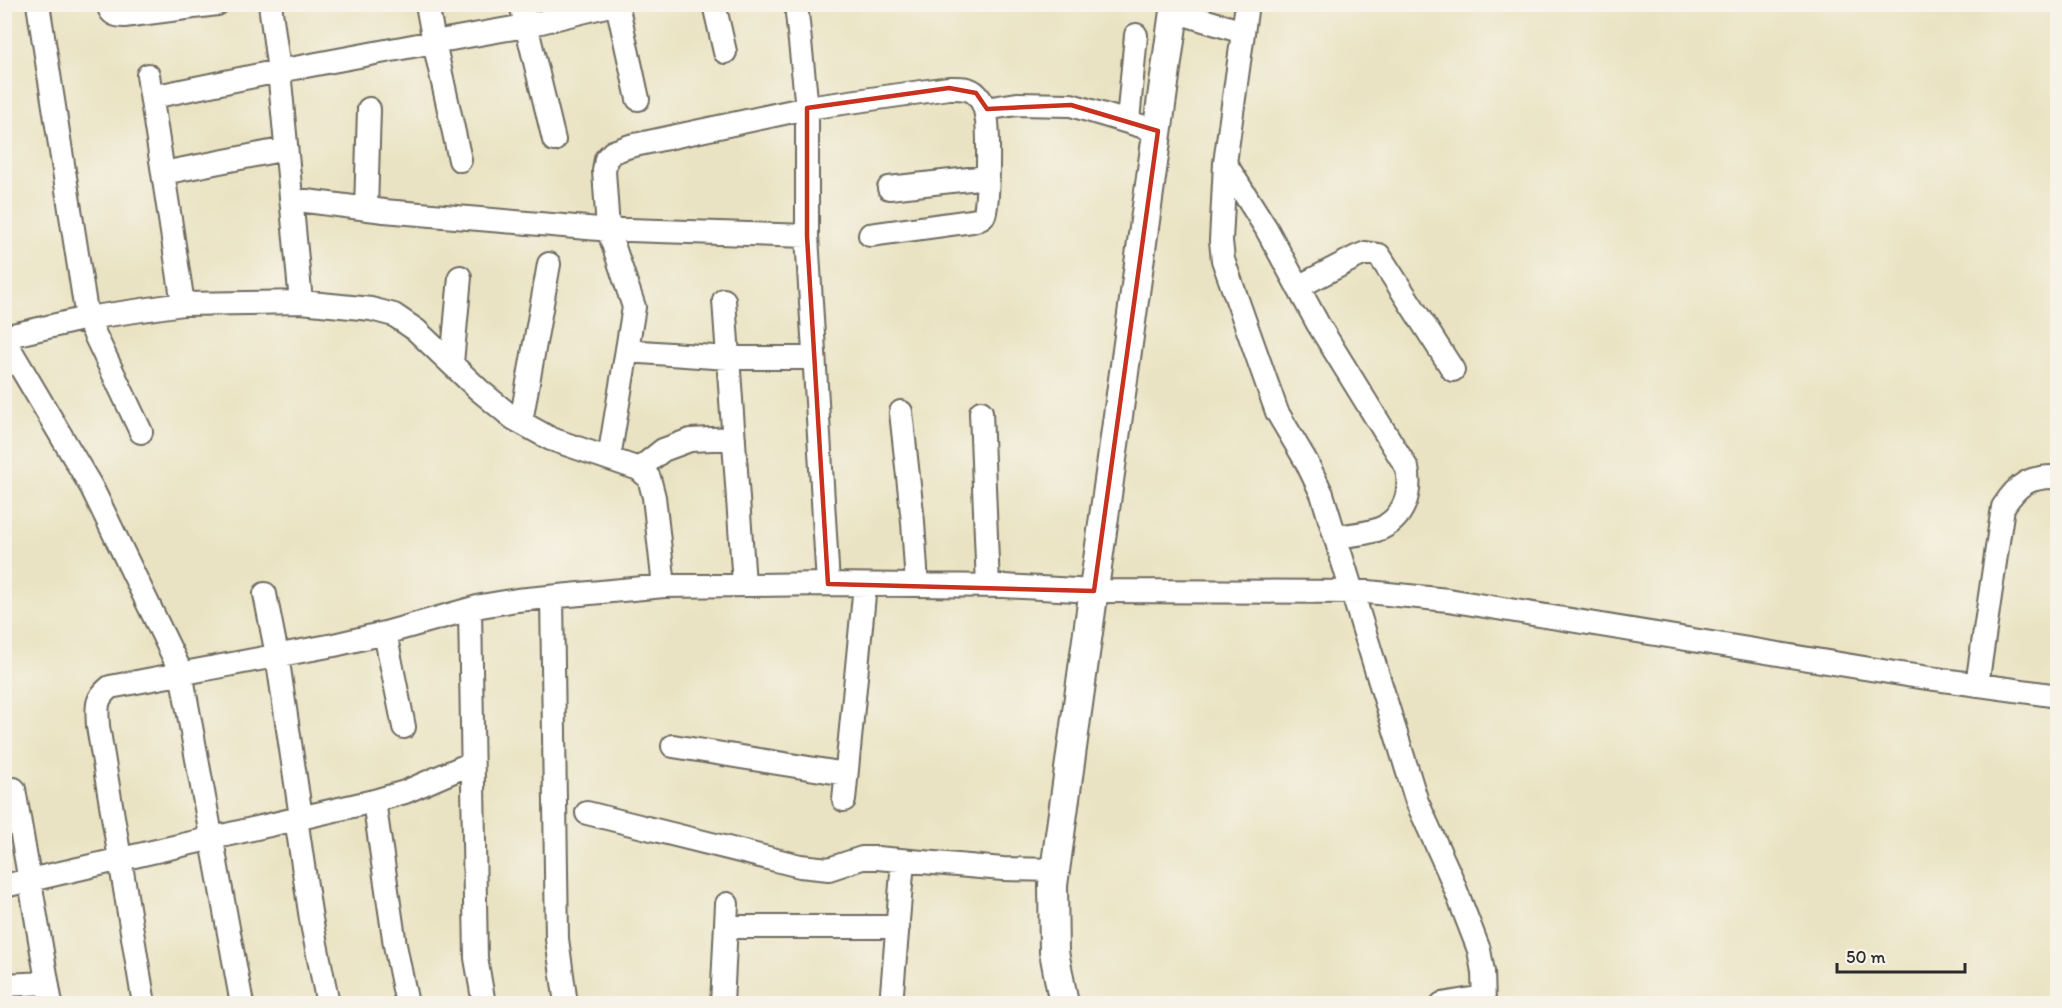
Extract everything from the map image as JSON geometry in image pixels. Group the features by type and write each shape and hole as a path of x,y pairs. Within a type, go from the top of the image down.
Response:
{"main road":[{"path":"1064,1004 1054,952 1053,885 1174,8"}],"street":[{"path":"38,4 87,318 141,432"},
{"path":"108,4 111,12 117,16 217,4"},
{"path":"270,4 279,71 301,302"},
{"path":"427,4 460,160"},
{"path":"183,304 150,86 279,71 434,42 523,15 615,4 638,99"},
{"path":"714,4 726,52"},
{"path":"796,4 807,108 807,236 828,584"},
{"path":"1246,4 1225,163 1221,241 1223,260 1277,412 1306,461 1322,494 1416,802 1450,875 1479,950 1483,972 1483,1000 1442,1004"},
{"path":"1174,8 1233,29"},
{"path":"523,15 554,140"},
{"path":"1128,121 1136,35"},
{"path":"609,458 634,307 608,229 603,171 606,159 613,152 630,146 807,108 949,88 968,89 976,93 987,117 986,209 979,219 870,235"},
{"path":"985,109 1017,104 1071,105 1158,131"},
{"path":"366,209 369,109"},
{"path":"163,173 286,149"},
{"path":"1225,163 1266,228 1318,324 1407,468 1410,484 1408,498 1389,525 1375,531 1335,537"},
{"path":"889,188 987,177"},
{"path":"291,199 366,209 608,229 807,236"},
{"path":"1298,287 1366,253 1379,255 1453,370"},
{"path":"521,422 549,264"},
{"path":"452,363 460,277"},
{"path":"724,300 744,584"},
{"path":"242,1004 181,672 92,488 4,338 87,318 183,304 301,302 371,309 394,315 416,330 479,390 513,418 551,439 639,468 649,478 654,497 664,586"},
{"path":"627,351 728,358 814,358"},
{"path":"901,412 913,522 917,585"},
{"path":"981,412 988,586"},
{"path":"639,468 663,450 690,440 734,438"},
{"path":"1977,685 2003,507 2013,492 2028,480 2058,477"},
{"path":"144,1004 98,726 96,707 101,694 110,687 385,633 508,601 664,586 744,584 988,586 1094,591 1368,592 1448,600 2058,696"},
{"path":"844,800 865,585"},
{"path":"265,594 277,655 311,920 328,1004"},
{"path":"552,597 557,939 566,1004"},
{"path":"470,610 476,958 484,1004"},
{"path":"385,633 404,727"},
{"path":"673,746 846,774"},
{"path":"4,886 374,801 405,792 472,763"},
{"path":"4,985 49,993 14,789"},
{"path":"374,801 395,945 407,1004"},
{"path":"587,813 800,866 829,869 862,858 1003,869 1055,870"},
{"path":"891,1004 903,861"},
{"path":"722,1004 727,904"},
{"path":"726,927 898,927"}],"highlighted area":[{"path":"949,88 976,93 987,109 1071,105 1158,131 1094,591 828,584 807,236 807,108"}]}
